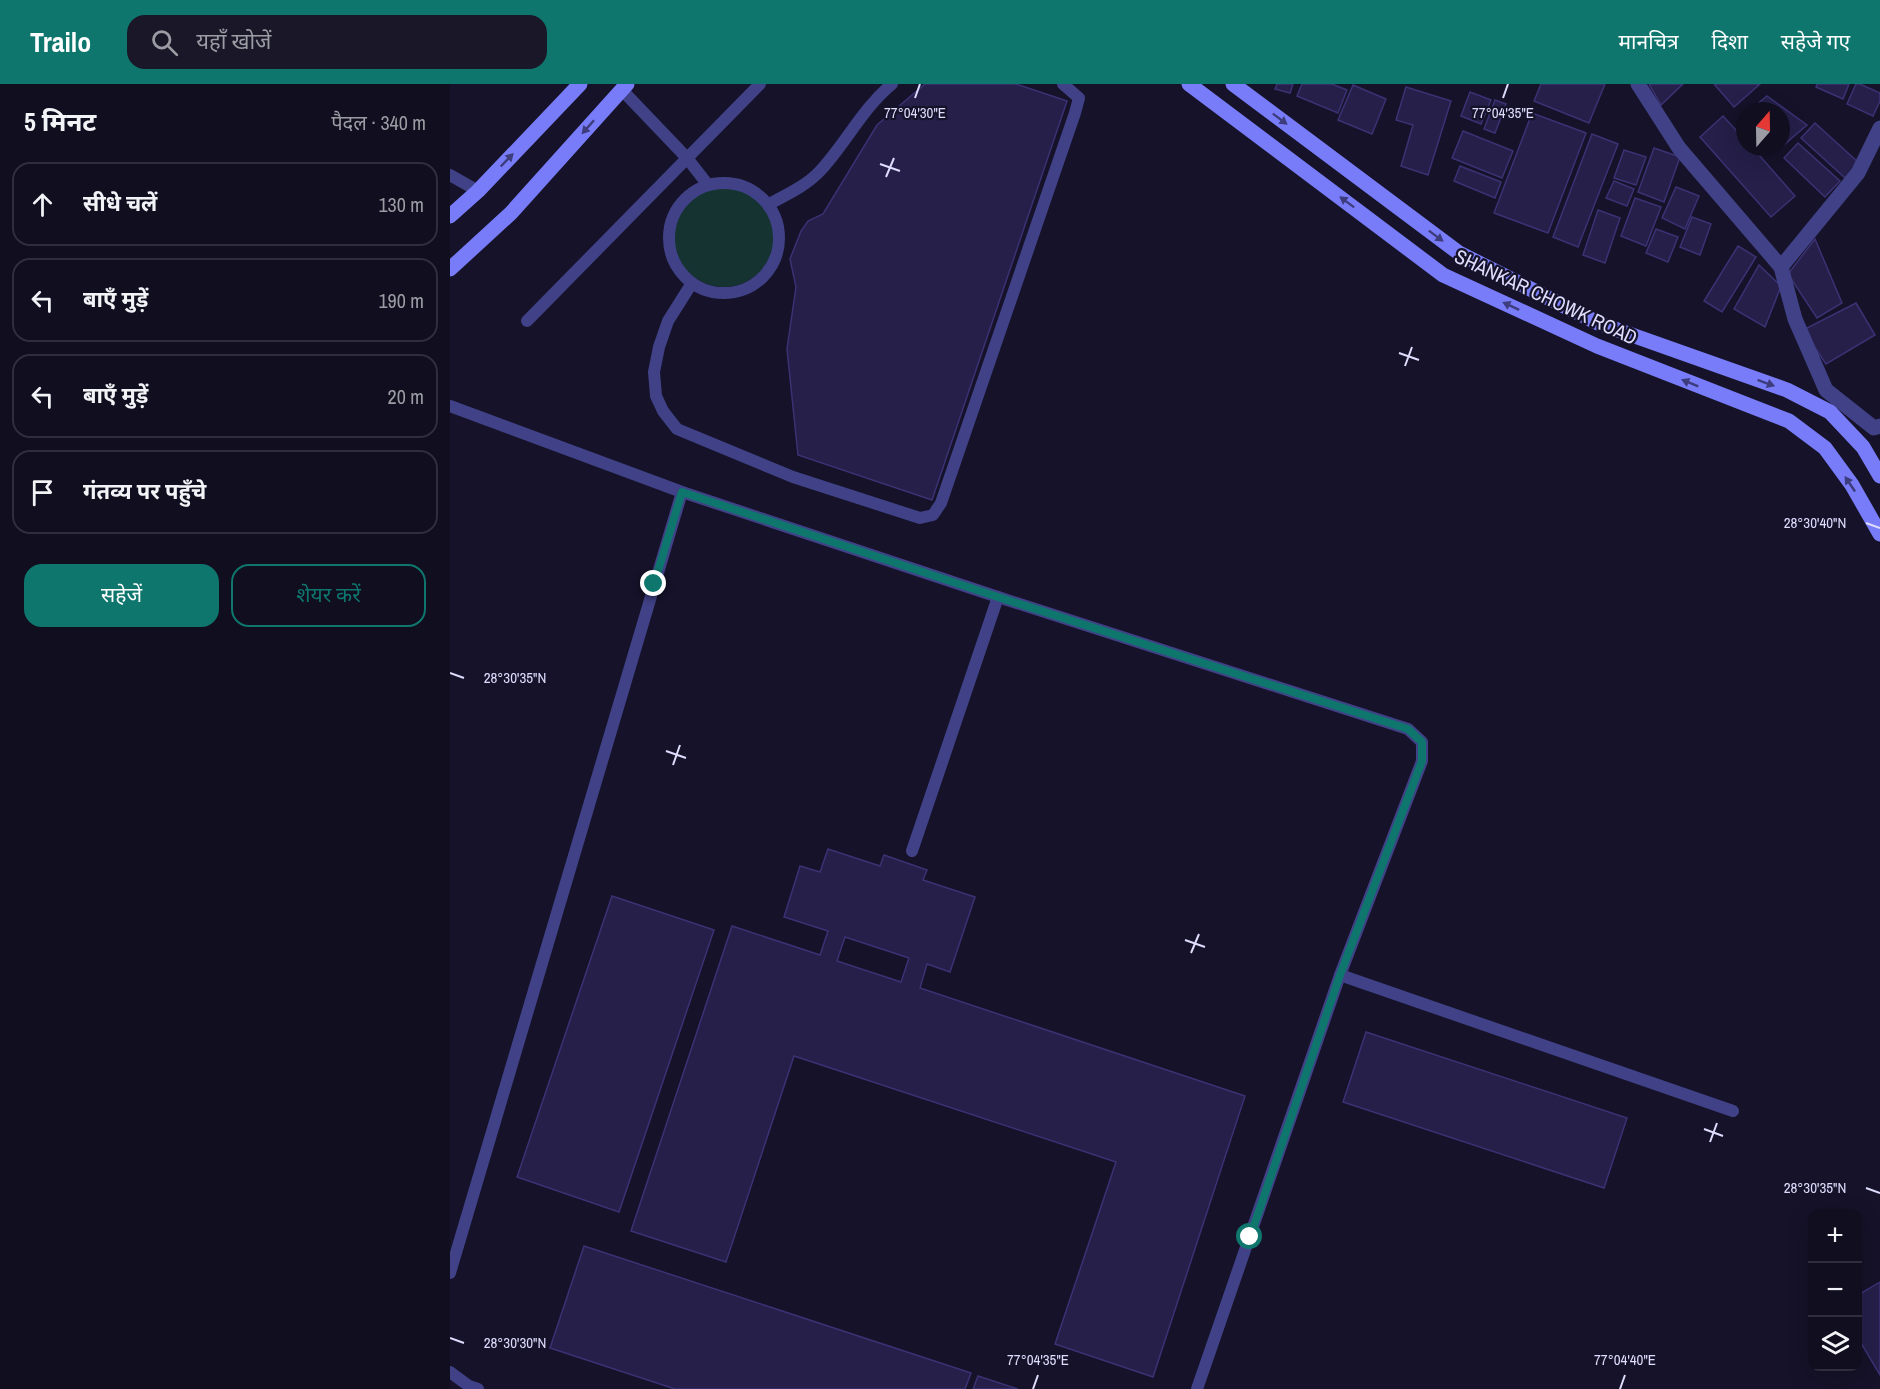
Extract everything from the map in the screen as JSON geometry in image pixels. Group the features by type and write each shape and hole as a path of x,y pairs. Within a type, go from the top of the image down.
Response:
{"main road":[{"path":"450,216 478,191 580,84"},
{"name":"SHANKAR CHOWK ROAD","path":"1189,84 1443,275 1597,346 1788,422 1825,448 1852,485 1880,534"},
{"name":"SHANKAR CHOWK ROAD","path":"1233,84 1459,253 1598,322 1787,390 1830,412 1863,447 1880,476"},
{"path":"450,269 511,213 625,87"}],"street":[{"path":"1638,84 1679,148 1781,267 1795,318 1826,390 1874,428 1880,426"},
{"path":"1781,267 1858,173 1880,128"}],"lane":[{"path":"527,321 760,84"},
{"path":"769,204 802,186 819,172 861,116 892,84"},
{"path":"1063,84 1079,98"},
{"path":"692,283 668,321 654,372 659,404 677,429 793,477 920,518 933,515 941,503 1079,98 1080,84"},
{"path":"625,87 708,185"},
{"path":"450,175 478,191"},
{"path":"730,183 752,190 769,204 777,219 780,243 773,265 757,284 736,293 713,292 692,283 678,269 670,250 669,229 676,210 690,194 708,185 730,183"},
{"path":"450,406 682,492 1408,729 1422,742 1422,761 1340,975 1197,1389"},
{"path":"450,1273 682,492"},
{"path":"912,851 998,597"},
{"path":"1340,975 1733,1111"},
{"path":"450,1372 469,1386 478,1389"}],"green space":[{"path":"724,187 743,191 759,202 770,218 774,237 770,256 759,272 743,283 724,287 705,283 689,272 678,256 674,237 678,218 689,202 705,191"}],"building":[{"path":"925,84 1016,84 1067,101 932,500 798,455 787,349 796,287 790,259 801,231 808,221 823,214 877,125"},
{"path":"1277,84 1293,84 1290,93 1275,89"},
{"path":"1302,84 1332,84 1347,90 1338,113 1297,96"},
{"path":"1541,84 1605,84 1589,123 1534,101"},
{"path":"1649,84 1683,84 1661,105"},
{"path":"1714,84 1760,84 1740,102 1736,102 1734,107"},
{"path":"1817,84 1849,84 1843,99 1816,87"},
{"path":"1856,84 1880,93 1880,101 1873,116 1847,104"},
{"path":"1353,85 1386,99 1372,134 1338,120"},
{"path":"1406,87 1451,101 1428,175 1401,166 1413,125 1396,120"},
{"path":"1470,92 1491,100 1481,124 1461,116"},
{"path":"1767,96 1775,102 1760,102"},
{"path":"1495,100 1506,104 1495,133 1484,129"},
{"path":"1532,113 1586,133 1548,233 1494,213"},
{"path":"1790,113 1807,125 1790,140"},
{"path":"1723,116 1736,130 1736,156 1760,156 1795,196 1771,217 1700,137"},
{"path":"1815,123 1859,163 1845,178 1801,138"},
{"path":"1463,131 1513,151 1502,178 1452,158"},
{"path":"1592,134 1618,144 1578,247 1553,237"},
{"path":"1798,143 1840,181 1825,197 1784,158 1790,156 1790,152"},
{"path":"1654,148 1680,157 1664,202 1638,192"},
{"path":"1624,150 1646,157 1636,185 1614,178"},
{"path":"1460,166 1501,182 1495,198 1454,181"},
{"path":"1614,181 1634,189 1627,206 1606,198"},
{"path":"1676,187 1699,196 1685,229 1662,218"},
{"path":"1635,198 1661,207 1646,246 1621,236"},
{"path":"1598,210 1620,218 1605,263 1583,255"},
{"path":"1692,217 1711,224 1700,255 1680,247"},
{"path":"1656,229 1678,237 1668,262 1646,253"},
{"path":"1815,239 1842,303 1817,318 1788,274"},
{"path":"1738,246 1756,257 1722,312 1704,301"},
{"path":"1759,265 1781,286 1765,327 1734,309"},
{"path":"1856,303 1875,335 1826,364 1803,330"},
{"path":"828,849 880,866 884,855 927,870 923,880 975,897 950,972 927,964 920,988 1245,1096 1153,1377 1055,1344 1116,1162 794,1056 726,1262 631,1231 732,926 820,955 828,931 784,917 800,866 820,872","holes":["845,937 909,958 901,982 837,961"]},
{"path":"612,896 714,930 619,1212 517,1177"},
{"path":"1366,1032 1627,1118 1604,1188 1343,1102"},
{"path":"584,1246 971,1373 965,1389 675,1389 550,1348"},
{"path":"1880,1282 1880,1375 1862,1345 1862,1293"},
{"path":"978,1376 1018,1389 973,1389"}],"route":[{"path":"654,584 682,492 1408,729 1422,742 1422,761 1340,975 1250,1237"}]}
